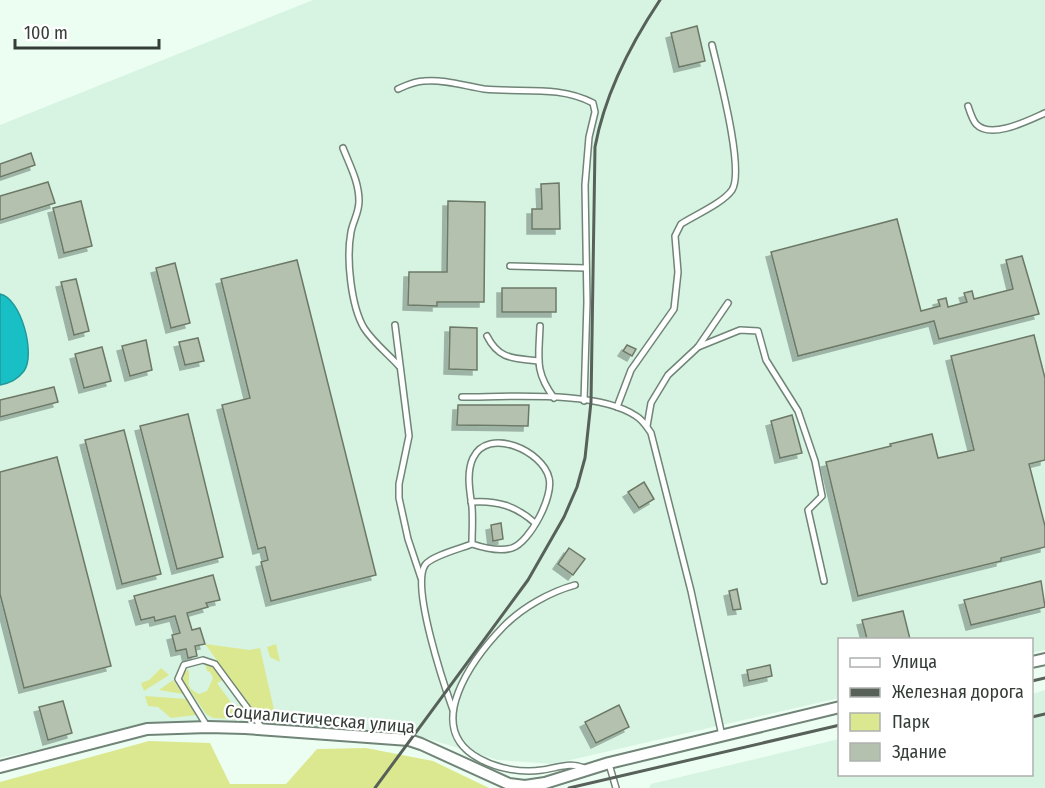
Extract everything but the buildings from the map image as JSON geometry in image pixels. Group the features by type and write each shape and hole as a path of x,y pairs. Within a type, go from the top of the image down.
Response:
{"street":[{"name":"Социалистическая улица","path":"0,767 147,729 208,727 263,729 409,741 517,786 545,783 609,763 838,707"}],"lane":[{"path":"617,406 626,381 638,359 674,309 678,272 675,244 677,229 681,224 729,194 736,181 730,126 712,45"},
{"path":"398,89 426,80 482,89 560,91 593,103 595,112 589,137 585,185 584,400"},
{"path":"968,106 976,124 992,130 1010,127 1045,113"},
{"path":"343,148 356,180 359,195 358,214 352,227 349,244 350,268 357,311 366,330 400,367"},
{"path":"510,266 586,268"},
{"path":"647,426 651,403 668,375 698,347 728,303"},
{"path":"395,325 408,436 407,452 399,484 399,498 408,539 422,582 427,621 442,680 453,710 455,729 460,744 482,760 505,768 523,771 542,770 574,764 586,769"},
{"path":"540,326 538,361 542,380 554,398"},
{"path":"698,347 740,330 758,331 766,360 798,411 815,461 822,496 808,510 824,581"},
{"path":"487,336 496,351 502,355 538,361"},
{"path":"462,397 584,400 617,406 636,416 647,426 651,434 691,591 722,736"},
{"path":"422,582 427,562 472,544 491,549 511,548 521,542 535,523 546,503 550,489 549,478 534,457 517,447 487,445 476,453 470,470 472,544"},
{"path":"471,502 494,502 507,505 535,523"},
{"path":"453,710 462,680 504,626 544,597 574,585"},
{"path":"208,727 178,679 184,665 203,660 215,664 263,729"},
{"path":"609,763 616,788"}],"shaded area":[{"path":"313,0 1045,0 1045,650 1033,653 1033,638 838,638 838,698 553,764 498,760 415,735 221,722 149,725 0,758 0,125"},
{"path":"1045,690 1045,788 649,788 651,784 838,739 838,776 1033,776 1033,694"}],"green space":[{"path":"205,644 250,650 260,648 277,723 261,720"},
{"path":"276,644 280,662 270,657 267,647"},
{"path":"205,664 214,668 223,680 217,683 233,705 242,706 250,720 213,718 206,714 183,680 184,673 188,669 191,688 199,694 207,691 213,678"},
{"path":"161,668 169,675 144,691 141,683 149,680"},
{"path":"173,680 183,694 159,690"},
{"path":"145,696 186,699 196,715 171,718 158,707 148,706"},
{"path":"149,741 210,743 230,784 286,784 317,749 366,748 433,761 489,788 0,788 0,782"}],"water":[{"path":"0,294 8,298 20,316 28,352 24,371 13,381 0,385"}],"railway":[{"path":"375,788 528,580 564,517 577,487 585,458 591,402 595,147 605,108 620,70 660,0"},
{"path":"1033,681 1045,678"},
{"path":"1033,717 1045,714"},
{"path":"569,788 838,725"}]}
